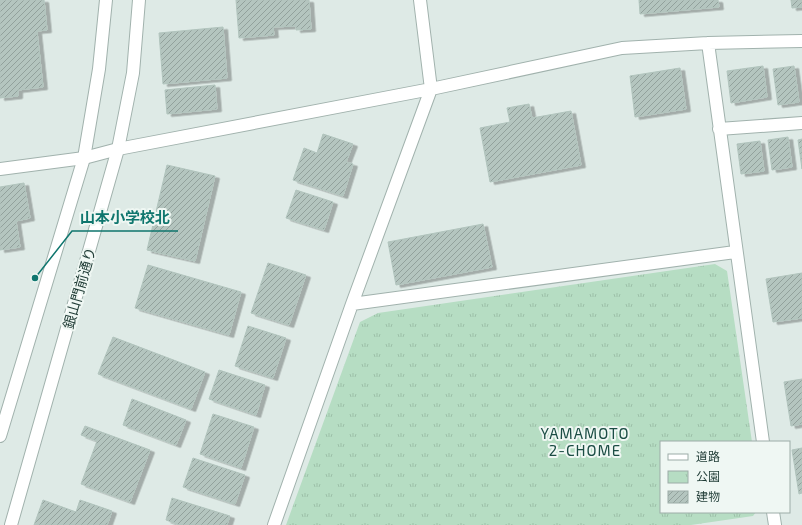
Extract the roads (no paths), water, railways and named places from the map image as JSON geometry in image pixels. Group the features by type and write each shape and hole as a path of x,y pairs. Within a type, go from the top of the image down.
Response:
{"street":[{"path":"0,436 84,158 99,69 106,0"},
{"name":"銀山門前通り","path":"11,525 118,149 133,73 139,0"},
{"path":"274,525 430,89 420,0"},
{"path":"0,169 84,158 118,149 430,89 622,48 708,43 802,41"},
{"path":"708,43 735,252 763,441"},
{"path":"719,129 802,123"},
{"path":"352,304 735,252"},
{"path":"773,513 775,525"}],"place":[{"name":"山本小学校北","path":"35,278"}],"district":[{"name":"YAMAMOTO 2-CHOME","path":"585,442"}]}
